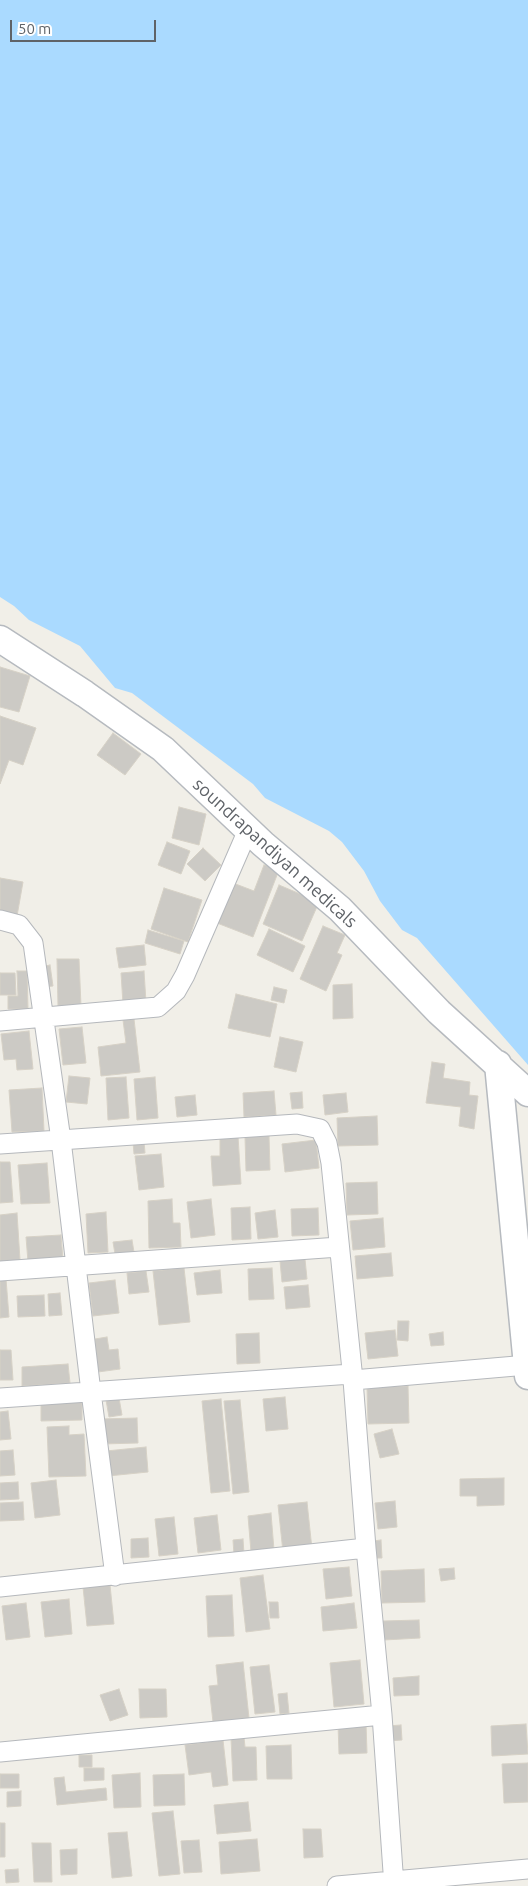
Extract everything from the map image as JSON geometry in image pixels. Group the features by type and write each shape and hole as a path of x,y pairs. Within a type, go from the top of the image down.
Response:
{"main road":[{"name":"soundrapandiyan medicals","path":"0,639 85,694 163,749 263,844 340,909 439,1012 528,1093"},
{"path":"498,1064 528,1369"}],"street":[{"path":"0,1021 158,1007 176,991 185,975 248,830"},
{"path":"0,920 19,925 33,943 61,1140 115,1576"},
{"path":"0,1144 297,1124 320,1129 327,1143 331,1163 353,1377 366,1548 382,1716 394,1883"},
{"path":"0,1271 339,1247"},
{"path":"0,1398 353,1377 528,1369"},
{"path":"0,1587 366,1548"},
{"path":"0,1752 382,1716"},
{"path":"337,1886 394,1883 528,1869"}],"water":[{"path":"0,0 528,0 528,1065 417,938 402,930 380,901 364,871 342,842 329,831 265,798 253,784 132,693 115,688 80,646 29,620 14,606 0,597"}],"building":[{"path":"0,667 30,676 19,712 0,707"},
{"path":"0,716 36,728 23,765 9,760 0,784"},
{"path":"113,733 141,754 125,775 97,755"},
{"path":"179,807 206,814 199,845 172,838"},
{"path":"167,842 190,851 181,874 158,865"},
{"path":"203,848 221,865 205,881 187,864"},
{"path":"264,865 279,870 253,937 217,923 233,883 254,891"},
{"path":"0,878 23,882 17,916 0,913"},
{"path":"279,885 319,902 302,941 263,924"},
{"path":"164,888 202,900 188,942 151,929"},
{"path":"323,926 345,935 337,953 342,955 326,991 300,979"},
{"path":"269,929 305,946 293,972 257,955"},
{"path":"148,930 184,941 180,954 145,943"},
{"path":"144,945 146,965 119,968 116,948"},
{"path":"57,959 79,959 81,1006 58,1006"},
{"path":"50,965 53,986 44,987 41,967"},
{"path":"17,971 27,971 28,1009 8,1009 8,996 18,996"},
{"path":"144,971 146,1002 123,1004 121,973"},
{"path":"0,973 15,973 16,995 0,995"},
{"path":"352,984 353,1018 333,1019 333,985"},
{"path":"274,987 287,990 284,1003 271,1000"},
{"path":"236,994 277,1004 270,1037 228,1028"},
{"path":"134,1019 140,1072 101,1076 98,1047 126,1043 123,1020"},
{"path":"82,1027 86,1063 63,1065 59,1029"},
{"path":"29,1031 33,1069 17,1070 16,1059 4,1060 1,1034"},
{"path":"280,1037 303,1042 296,1072 274,1067"},
{"path":"432,1062 445,1064 443,1078 470,1082 469,1095 478,1096 474,1129 459,1126 461,1107 426,1103"},
{"path":"69,1076 90,1078 87,1104 66,1102"},
{"path":"126,1077 129,1118 108,1120 106,1078"},
{"path":"155,1077 158,1118 137,1120 134,1079"},
{"path":"42,1088 44,1131 12,1132 9,1090"},
{"path":"274,1091 276,1115 244,1117 243,1093"},
{"path":"302,1092 303,1108 292,1109 290,1093"},
{"path":"346,1093 348,1112 325,1115 323,1095"},
{"path":"195,1095 197,1115 177,1117 175,1097"},
{"path":"377,1116 378,1145 338,1146 337,1118"},
{"path":"238,1136 241,1184 213,1186 211,1156 220,1156 220,1137"},
{"path":"269,1136 270,1170 246,1171 245,1137"},
{"path":"316,1140 319,1168 285,1172 282,1144"},
{"path":"144,1141 145,1153 134,1154 133,1142"},
{"path":"161,1154 164,1187 139,1190 135,1156"},
{"path":"0,1162 10,1162 13,1202 0,1203"},
{"path":"47,1163 50,1203 21,1204 18,1165"},
{"path":"377,1182 378,1214 347,1215 346,1183"},
{"path":"172,1199 173,1223 180,1223 181,1247 149,1248 148,1201"},
{"path":"211,1199 215,1235 191,1238 187,1202"},
{"path":"250,1207 251,1239 232,1240 231,1208"},
{"path":"318,1208 319,1235 292,1236 291,1209"},
{"path":"275,1210 278,1237 258,1239 255,1213"},
{"path":"106,1212 108,1252 88,1253 86,1214"},
{"path":"17,1213 20,1260 0,1262 0,1215"},
{"path":"383,1218 385,1247 353,1250 350,1221"},
{"path":"61,1235 63,1260 28,1262 26,1237"},
{"path":"132,1240 134,1252 115,1254 113,1242"},
{"path":"391,1253 393,1276 357,1279 355,1256"},
{"path":"305,1259 307,1279 282,1282 280,1261"},
{"path":"184,1268 190,1322 159,1325 153,1271"},
{"path":"272,1268 274,1299 249,1300 248,1269"},
{"path":"220,1270 222,1293 197,1295 194,1273"},
{"path":"146,1271 149,1292 129,1294 127,1273"},
{"path":"0,1279 6,1279 9,1317 0,1318"},
{"path":"115,1280 119,1313 93,1316 89,1283"},
{"path":"308,1285 310,1307 286,1309 284,1287"},
{"path":"60,1293 62,1315 49,1316 48,1294"},
{"path":"44,1295 45,1316 18,1317 17,1296"},
{"path":"398,1321 409,1321 408,1341 397,1340"},
{"path":"395,1330 398,1356 368,1359 365,1333"},
{"path":"443,1332 444,1345 431,1346 429,1334"},
{"path":"259,1333 260,1363 237,1364 236,1334"},
{"path":"107,1337 109,1350 118,1349 120,1369 98,1372 95,1339"},
{"path":"0,1350 11,1350 13,1380 0,1380"},
{"path":"68,1364 70,1383 22,1386 22,1367"},
{"path":"408,1386 409,1423 368,1424 367,1387"},
{"path":"285,1397 288,1429 266,1431 263,1399"},
{"path":"119,1398 122,1415 109,1417 106,1400"},
{"path":"221,1399 230,1491 211,1493 202,1401"},
{"path":"82,1400 82,1420 41,1421 41,1401"},
{"path":"240,1400 249,1492 233,1494 224,1401"},
{"path":"8,1411 11,1439 0,1440 0,1412"},
{"path":"137,1418 138,1443 102,1444 101,1419"},
{"path":"69,1426 69,1435 84,1434 86,1476 49,1477 47,1427"},
{"path":"392,1429 399,1454 380,1458 374,1434"},
{"path":"146,1447 148,1472 108,1476 106,1451"},
{"path":"13,1450 15,1475 0,1476 0,1451"},
{"path":"504,1478 504,1505 477,1506 477,1496 460,1496 460,1479"},
{"path":"56,1480 60,1515 35,1518 31,1483"},
{"path":"18,1482 19,1499 0,1500 0,1483"},
{"path":"395,1501 397,1527 378,1529 375,1503"},
{"path":"23,1502 24,1520 0,1521 0,1503"},
{"path":"307,1502 312,1549 283,1552 278,1505"},
{"path":"271,1513 274,1550 251,1552 248,1516"},
{"path":"217,1515 221,1550 198,1553 194,1518"},
{"path":"174,1517 178,1554 159,1556 155,1519"},
{"path":"148,1538 149,1557 131,1558 131,1539"},
{"path":"243,1539 244,1554 234,1555 233,1540"},
{"path":"381,1540 382,1558 373,1558 373,1541"},
{"path":"349,1567 352,1596 326,1599 323,1569"},
{"path":"454,1568 455,1579 441,1581 439,1569"},
{"path":"424,1569 425,1602 382,1603 381,1571"},
{"path":"263,1575 270,1629 246,1632 240,1578"},
{"path":"110,1585 114,1624 87,1626 83,1587"},
{"path":"232,1595 234,1636 208,1637 206,1596"},
{"path":"69,1599 72,1634 45,1637 41,1602"},
{"path":"269,1602 278,1602 279,1618 270,1618"},
{"path":"26,1603 30,1637 6,1640 2,1606"},
{"path":"354,1603 357,1628 323,1631 321,1607"},
{"path":"419,1620 420,1638 384,1640 383,1621"},
{"path":"360,1660 364,1704 334,1707 330,1663"},
{"path":"243,1662 249,1718 213,1722 209,1686 218,1685 216,1665"},
{"path":"269,1665 275,1712 255,1714 250,1667"},
{"path":"419,1676 419,1695 394,1696 393,1678"},
{"path":"119,1689 128,1715 110,1721 100,1695"},
{"path":"139,1689 166,1689 167,1717 140,1718"},
{"path":"287,1693 289,1713 280,1714 278,1694"},
{"path":"366,1723 367,1753 339,1754 338,1724"},
{"path":"526,1724 528,1754 492,1756 491,1726"},
{"path":"401,1725 402,1740 388,1741 387,1726"},
{"path":"244,1737 245,1747 256,1747 257,1780 233,1781 231,1738"},
{"path":"223,1740 228,1785 213,1787 211,1772 189,1775 185,1745"},
{"path":"291,1745 292,1779 267,1779 266,1746"},
{"path":"79,1755 92,1755 92,1767 79,1767"},
{"path":"528,1763 528,1802 504,1803 502,1764"},
{"path":"84,1768 104,1768 104,1780 84,1781"},
{"path":"140,1773 141,1807 114,1808 112,1775"},
{"path":"0,1774 19,1774 19,1788 0,1788"},
{"path":"184,1774 185,1805 154,1806 153,1775"},
{"path":"64,1777 66,1792 106,1788 107,1800 57,1805 54,1778"},
{"path":"21,1791 21,1806 7,1807 7,1792"},
{"path":"248,1802 251,1831 217,1834 214,1805"},
{"path":"173,1811 180,1874 159,1876 152,1813"},
{"path":"0,1823 5,1823 5,1857 0,1857"},
{"path":"303,1829 321,1829 323,1857 304,1858"},
{"path":"127,1832 132,1876 112,1878 108,1833"},
{"path":"257,1839 260,1871 221,1874 219,1842"},
{"path":"199,1840 202,1872 184,1873 181,1841"},
{"path":"32,1843 51,1843 52,1882 34,1882"},
{"path":"77,1849 77,1874 61,1875 60,1850"},
{"path":"18,1869 19,1882 6,1883 5,1870"}]}
